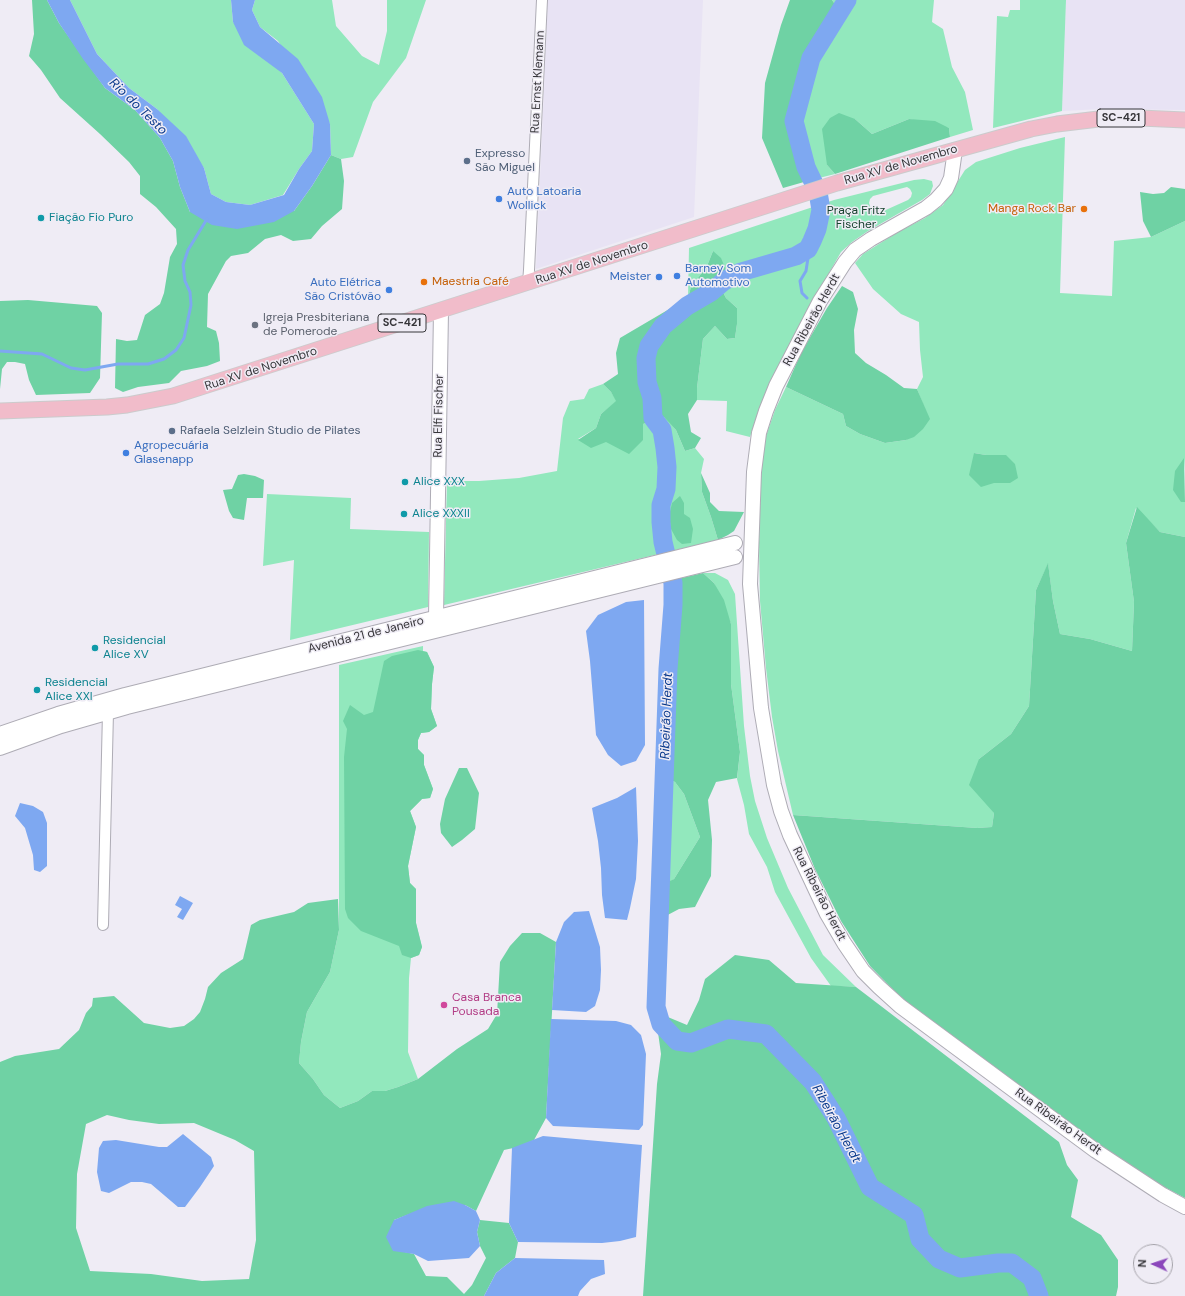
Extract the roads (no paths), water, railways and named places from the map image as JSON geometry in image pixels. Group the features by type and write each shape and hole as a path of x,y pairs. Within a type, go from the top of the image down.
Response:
{"main road":[{"name":"Rua XV de Novembro","path":"0,411 107,407 151,402 173,396 837,183 1031,129 1081,120 1134,118 1185,120"},
{"name":"Rua Ribeirão Herdt","path":"955,150 950,178 946,189 936,200 926,208 892,226 855,250 845,262 820,301 776,386 759,432 755,452 751,516 750,584 761,708 774,785 781,811 790,835 827,914 863,971 900,1006 1096,1151 1163,1195 1185,1207"},
{"name":"Rua Elfi Fischer","path":"436,617 441,311"},
{"name":"Rua Ribeirão Herdt","path":"736,542 745,532 751,516"},
{"path":"736,558 732,552 733,545 736,542 741,540 747,542 751,548 751,551"},
{"name":"Avenida 21 de Janeiro","path":"0,748 61,726 108,712 682,563 736,542"},
{"name":"Avenida 21 de Janeiro","path":"682,563 736,558 740,560 746,559 751,551"},
{"name":"Rua Ribeirão Herdt","path":"736,558 742,564 750,584"},
{"name":"Avenida 21 de Janeiro","path":"0,734 110,699 436,617 660,569"}],"street":[{"name":"Rua Ernst Klemann","path":"528,283 530,270 542,0"},
{"path":"103,925 108,712"}],"water":[{"name":"Rio do Testo","path":"47,0 70,0 97,54 129,88 157,109 186,136 204,168 211,194 226,202 250,205 284,195 299,169 312,151 314,124 282,73 244,45 233,22 231,0 255,0 252,10 260,27 298,59 322,97 330,124 331,155 312,186 294,211 274,222 237,229 212,225 190,212 180,187 173,161 160,138 135,110 105,88 83,59 59,23"},
{"path":"644,600 645,745 636,761 621,766 608,755 596,735 586,631 598,615 626,602"},
{"path":"636,787 638,841 636,879 630,908 627,920 605,918 598,841 592,808 617,798"},
{"path":"20,803 33,806 43,812 47,823 47,866 40,872 34,870 33,855 25,828 15,816"},
{"path":"180,896 193,903 183,920 177,917 182,909 175,905"},
{"path":"589,911 600,947 600,990 595,1006 586,1012 552,1010 556,942 564,922 574,912"},
{"path":"551,1019 616,1021 631,1025 641,1035 646,1054 643,1125 639,1130 553,1126 546,1118"},
{"path":"183,1134 211,1157 214,1166 185,1207 178,1207 151,1184 142,1182 131,1182 109,1193 101,1191 97,1172 99,1148 103,1141 116,1140 167,1147"},
{"path":"543,1136 642,1145 636,1237 602,1243 518,1242 509,1223 512,1148"},
{"path":"454,1201 476,1211 480,1220 477,1232 480,1246 469,1258 428,1261 414,1254 393,1251 386,1237 394,1220 427,1206"},
{"path":"515,1258 604,1260 605,1274 591,1279 580,1291 578,1296 484,1296 496,1273"}],"waterway":[{"name":"Ribeirão Herdt","path":"847,0 811,58 794,121 806,167 818,192 821,210 817,229 808,249 796,256 741,272 724,281 711,292 687,306 663,326 649,346 646,358 647,382 652,398 653,418 662,430 665,448 667,467 666,489 661,505 661,522 663,542 673,583 673,605 668,669 656,1007 661,1024 677,1041 691,1043 728,1029 766,1034 813,1082 836,1118 870,1187 914,1215 920,1239 939,1259 960,1268 998,1263 1012,1263 1032,1278 1039,1296"},
{"path":"0,351 42,354 71,368 85,370 118,364 148,364 164,359 176,350 184,338 191,305 190,292 185,281 183,265 188,250 207,219"},
{"path":"807,298 802,293 800,281 806,271 808,249"}],"place":[{"name":"Expresso São Miguel","path":"467,161"},
{"name":"Auto Latoaria Wollick","path":"499,199"},
{"name":"Manga Rock Bar","path":"1084,209"},
{"name":"Fiação Fio Puro","path":"41,218"},
{"name":"Barney Som Automotivo","path":"677,276"},
{"name":"Meister","path":"659,277"},
{"name":"Maestria Café","path":"424,282"},
{"name":"Auto Elétrica São Cristóvão","path":"389,290"},
{"name":"Igreja Presbiteriana de Pomerode","path":"255,325"},
{"name":"Rafaela Selzlein Studio de Pilates","path":"172,431"},
{"name":"Agropecuária Glasenapp","path":"126,453"},
{"name":"Alice XXX","path":"405,482"},
{"name":"Alice XXXII","path":"404,514"},
{"name":"Residencial Alice XV","path":"95,648"},
{"name":"Residencial Alice XXI","path":"37,690"},
{"name":"Casa Branca Pousada","path":"444,1005"}],"park label":[{"name":"Praça Fritz Fischer","path":"856,218"}]}
